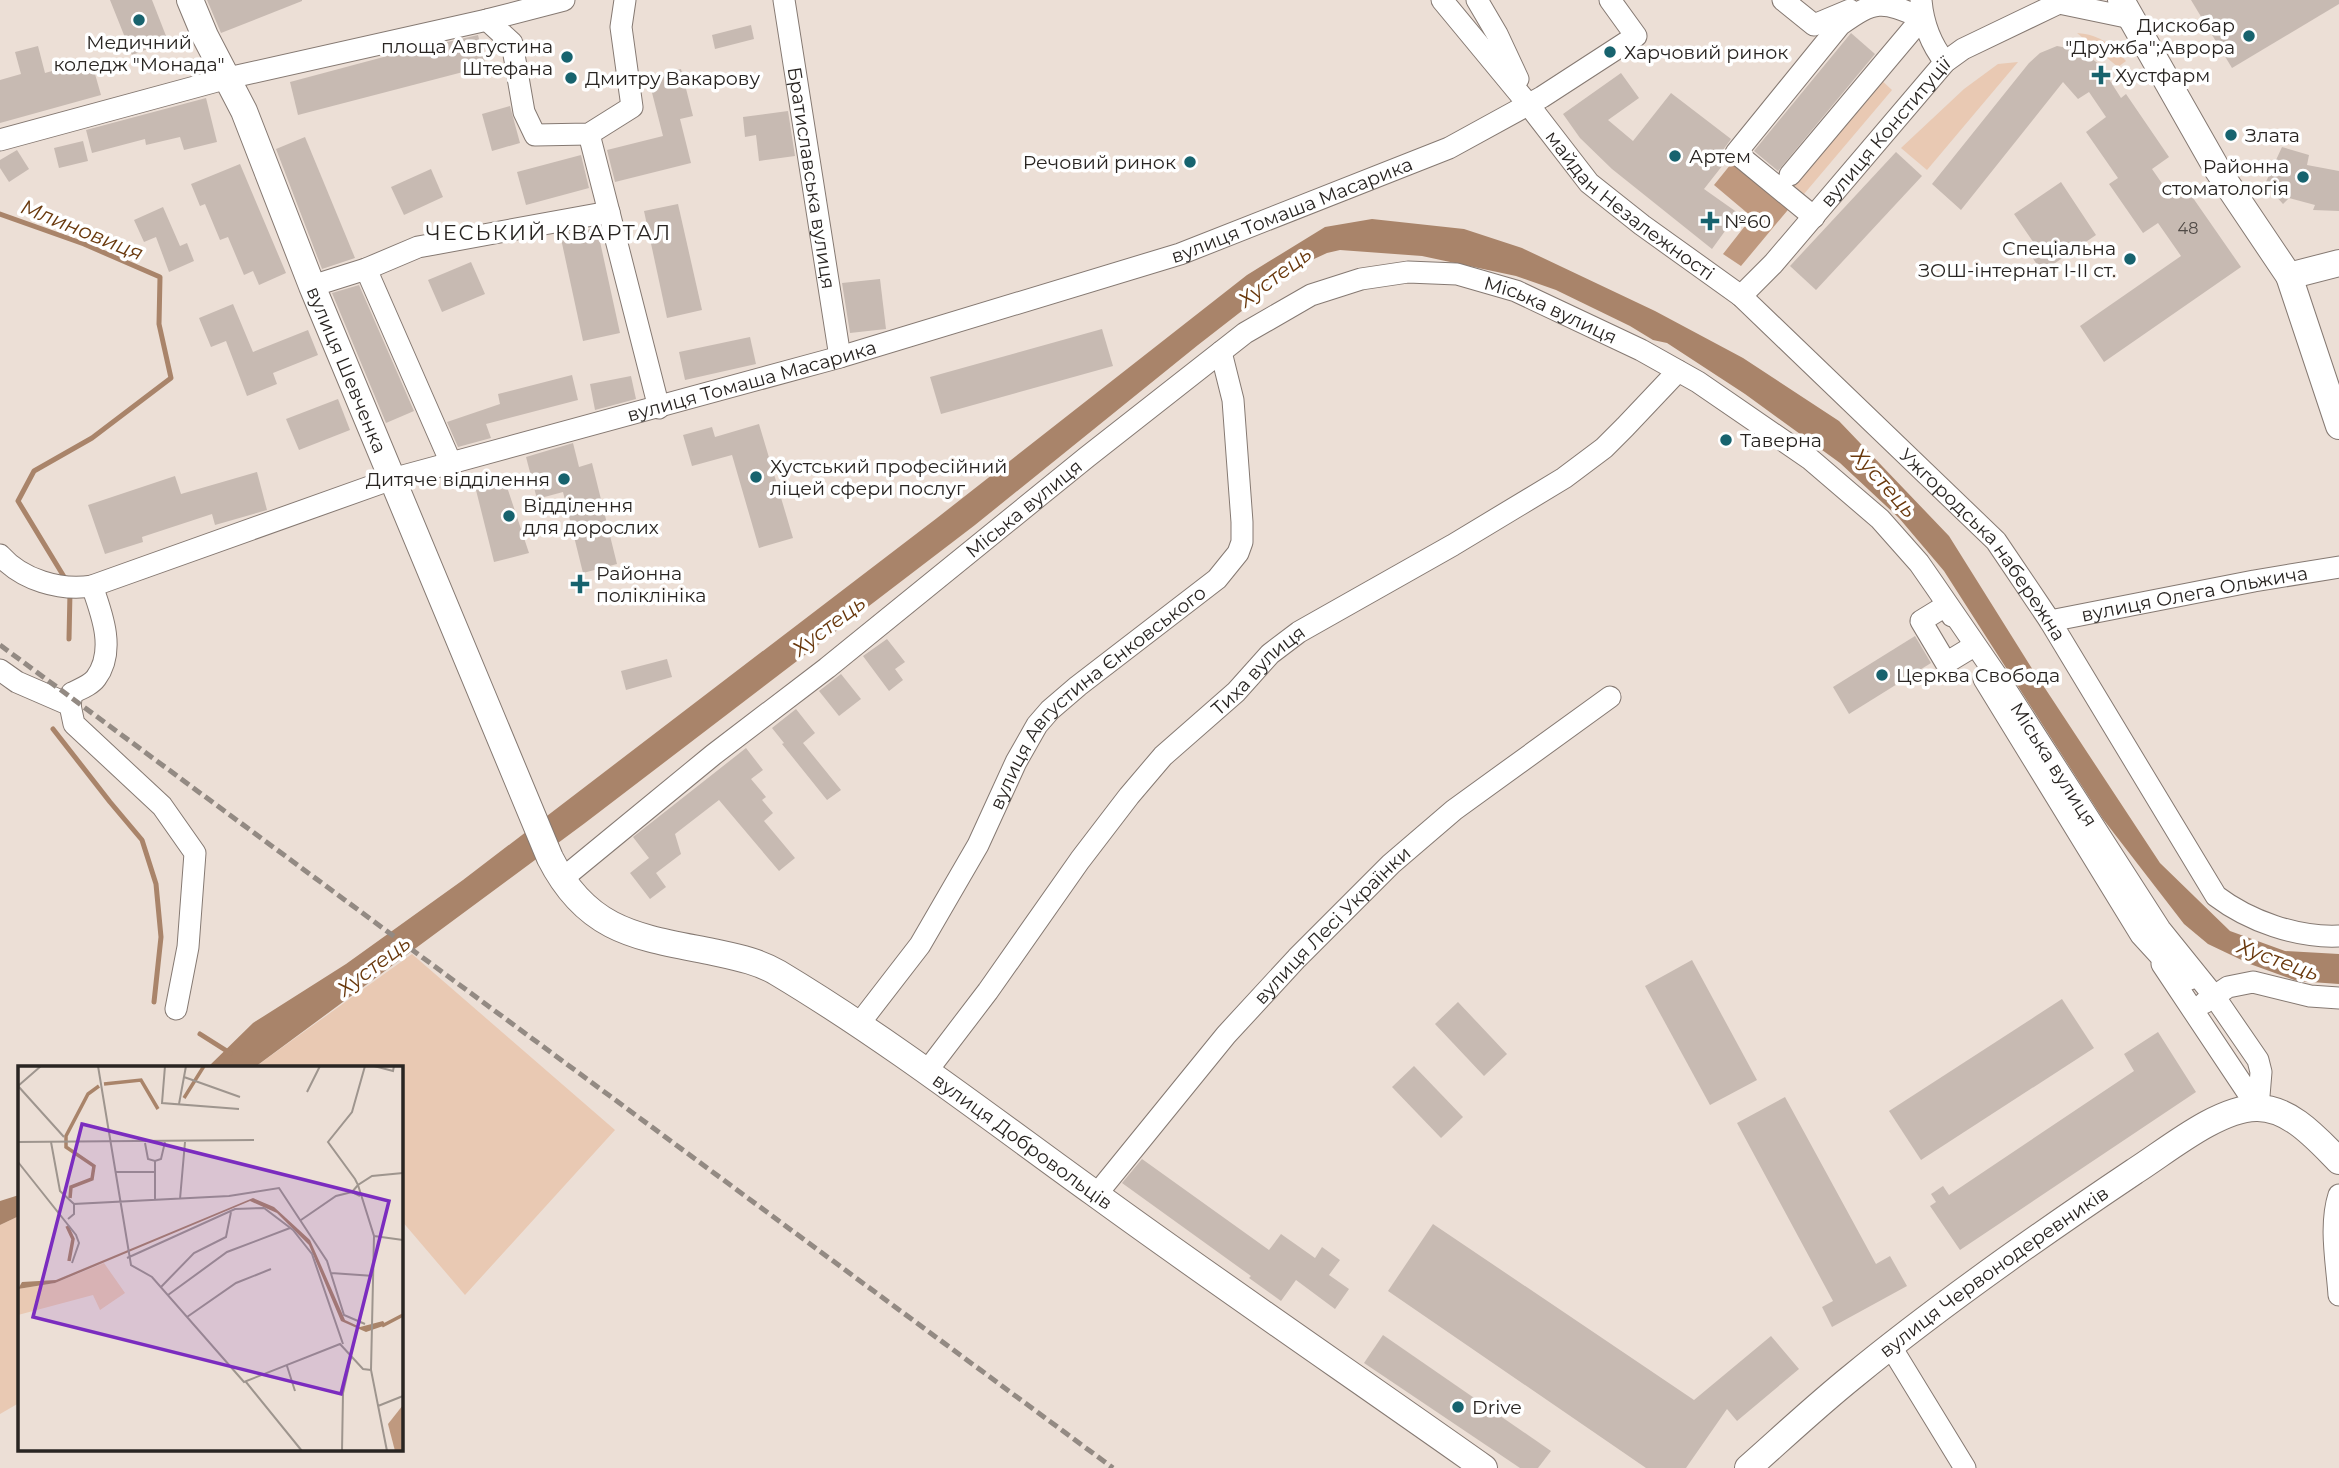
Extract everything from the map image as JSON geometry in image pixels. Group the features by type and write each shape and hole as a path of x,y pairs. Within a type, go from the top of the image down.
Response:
{"main road":[{"name":"вулиця Шевченка","path":"190,0 205,36 244,111 312,286 523,796 556,869"},
{"path":"2126,9 2217,169 2289,276 2339,426"},
{"path":"2289,276 2339,262"},
{"name":"вулиця Добровольців","path":"556,869 590,912 611,926 634,935 761,964 859,1024 1483,1468"},
{"path":"2258,1108 2282,1114 2296,1122 2339,1161"},
{"name":"вулиця Червонодеревників","path":"1748,1468 1852,1377 1947,1303 2107,1190 2194,1133 2228,1115 2258,1108"}],"street":[{"path":"0,139 229,78 564,0"},
{"path":"487,20 512,43 524,112 535,135 589,134 632,107 621,27 625,0"},
{"name":"Братиславська вулиця","path":"784,0 840,357"},
{"name":"майдан Незалежності","path":"1442,0 1528,103 1589,183 1741,296"},
{"name":"майдан Незалежності","path":"1477,0 1497,34 1528,103"},
{"name":"вулиця Томаша Масарика","path":"74,586 392,479 840,357 1180,254 1449,148 1528,103 1636,36 1610,0"},
{"path":"1783,0 1814,25 1870,2 1922,9"},
{"name":"вулиця Конституції","path":"1741,296 1814,217 1945,62 1963,49 2059,1 2126,9"},
{"path":"1814,217 1736,153 1840,25 1859,7"},
{"path":"1922,9 1935,49 1945,62"},
{"path":"1790,175 1922,9"},
{"path":"589,134 659,408"},
{"path":"312,286 366,269 418,247 609,212"},
{"path":"366,269 451,463"},
{"name":"Міська вулиця","path":"556,869 713,755 877,628 1245,333 1311,295 1385,274 1435,272 1484,280 1516,290 1641,350 1678,371 1783,440 1840,483 1900,540 1947,605 1971,647 2003,685 2160,929 2214,996 2258,1060 2261,1072 2258,1108"},
{"name":"Ужгородська набережна","path":"1741,296 1996,541 2050,621 2216,896 2232,909 2298,932 2323,937 2339,936"},
{"name":"вулиця Августина Єнковського","path":"859,1024 920,945 978,845 1016,762 1037,725 1078,686 1217,579 1238,554 1242,541 1242,522 1233,400 1221,352"},
{"name":"Тиха вулиця","path":"927,1071 988,992 1086,851 1122,805 1163,756 1236,692 1270,654 1299,632 1453,545 1564,478 1604,448 1678,371"},
{"path":"0,555 7,564 31,578 74,586 106,636 106,659 95,680 72,693 69,712 74,724 162,806 195,853 188,947 176,1009"},
{"name":"вулиця Олега Ольжича","path":"2050,621 2339,567"},
{"path":"1947,605 1921,621 1946,663 1971,647 1997,704 2150,946 2258,1108"},
{"path":"0,670 17,682 70,705"},
{"name":"вулиця Лесі Українки","path":"1096,1195 1226,1035 1297,958 1391,864 1454,810 1610,697"},
{"path":"2150,946 2163,959 2214,996"},
{"path":"2193,1011 2228,987 2253,982 2310,996 2339,998"},
{"path":"2339,1195 2335,1219 2339,1295"},
{"path":"1891,1347 1965,1468"}],"shaded area":[{"path":"2077,33 2104,41 2126,61 2118,67"},
{"path":"2018,62 1927,170 1901,148 1964,89 1998,64"},
{"path":"1879,78 1892,90 1804,194 1790,182"},
{"path":"1735,159 1792,205 1741,266 1723,254 1752,217 1714,185"},
{"path":"412,954 615,1130 465,1295 402,1221 402,1066 256,1066"},
{"path":"18,1216 18,1404 0,1414 0,1225"}],"water":[{"name":"Хустець","path":"1372,219 1464,229 1522,248 1655,311 1743,358 1839,421 1949,536 2031,667 2160,863 2230,931 2285,951 2339,954 2339,984 2297,981 2250,964 2208,944 2184,924 2103,819 1944,571 1899,518 1840,463 1745,394 1667,343 1653,340 1556,290 1516,276 1422,256 1340,250 1301,265 975,525 585,823 256,1066 209,1066 253,1023 346,964 463,880 937,518 1247,275 1325,227"},
{"path":"18,1195 18,1216 0,1225 0,1201"}],"building":[{"name":"Медичний коледж \"Монада\"","path":"110,0 152,0 168,41 132,55"},
{"path":"207,0 302,0 302,1 221,33"},
{"name":"Дискобар \"Дружба\";Аврора","path":"2191,0 2339,0 2339,4 2232,68"},
{"path":"751,25 754,39 715,49 712,35"},
{"path":"1851,33 1875,54 1778,171 1754,151"},
{"path":"478,35 486,66 298,115 290,82"},
{"path":"38,46 45,73 91,60 101,95 0,123 0,80 21,74 15,52"},
{"path":"2057,46 2073,49 2091,58 2100,65 2121,98 2126,94 2169,157 2152,169 2170,195 2184,185 2241,267 2104,362 2080,326 2181,256 2158,223 2143,233 2109,184 2118,178 2086,132 2106,117 2089,92 2078,99 2063,82 1961,210 1932,184 2029,63 2040,53"},
{"path":"681,69 693,116 680,119 691,163 615,182 607,150 663,136 648,77"},
{"path":"1621,73 1639,98 1608,120 1633,141 1671,93 1731,139 1723,150 1726,161 1704,189 1738,213 1712,249 1612,169 1580,138 1563,114"},
{"path":"206,98 217,142 184,150 180,137 146,145 145,139 92,153 86,130"},
{"path":"510,106 520,143 492,151 482,114"},
{"path":"788,111 795,156 759,161 756,135 745,137 743,117"},
{"path":"305,137 355,258 322,269 276,149"},
{"path":"83,141 88,161 59,168 54,148"},
{"name":"Районна стоматологія","path":"2282,147 2309,155 2307,165 2339,171 2339,211 2313,210 2315,205 2289,198 2283,204 2265,184"},
{"path":"17,150 29,169 9,182 0,168 0,160"},
{"path":"1896,152 1922,176 1816,290 1790,266"},
{"path":"581,155 589,188 526,205 517,172"},
{"path":"240,164 286,273 259,285 253,271 244,275 228,237 220,240 205,204 200,206 191,184"},
{"path":"431,169 443,197 404,215 391,187"},
{"path":"2061,182 2096,235 2042,272 2030,254 2038,249 2014,214"},
{"path":"678,204 702,310 667,318 644,211"},
{"path":"163,207 180,246 187,243 194,261 169,272 156,237 144,242 134,220"},
{"path":"597,228 620,333 583,341 560,234"},
{"path":"471,262 485,294 442,312 428,280"},
{"path":"880,279 886,329 850,333 842,283"},
{"path":"359,285 414,411 386,423 332,293"},
{"path":"233,304 253,352 308,330 318,355 273,373 277,384 247,396 226,341 211,347 199,318"},
{"path":"1102,329 1113,366 941,414 930,377"},
{"path":"750,337 756,364 685,380 679,352"},
{"path":"572,375 578,400 486,424 491,438 458,447 447,422 500,404 498,394"},
{"path":"631,376 636,399 595,410 590,384"},
{"path":"338,399 350,430 299,450 286,419"},
{"path":"759,424 793,538 759,548 732,455 692,466 683,435 712,427 715,437"},
{"path":"573,443 579,467 592,463 617,564 583,573 563,492 537,499 526,457"},
{"path":"257,472 267,510 215,525 212,514 142,537 143,542 105,554 88,505 175,476 181,494"},
{"name":"Відділення для дорослих","path":"503,475 529,553 494,562 474,482"},
{"name":"Церква Свобода","path":"1915,636 1931,663 1849,714 1833,687"},
{"path":"887,639 905,662 895,669 903,680 889,691 863,656"},
{"path":"667,659 672,677 626,690 621,671"},
{"path":"841,674 861,699 839,716 819,691"},
{"path":"796,709 815,733 803,743 841,790 827,800 772,728"},
{"path":"746,748 763,770 751,779 766,797 762,800 773,813 764,821 795,858 779,871 719,800 675,834 681,854 656,873 666,887 650,899 630,873 649,858 633,837"},
{"path":"1692,960 1757,1080 1710,1105 1645,986"},
{"path":"2062,999 2094,1048 1921,1160 1889,1111"},
{"path":"1458,1002 1507,1054 1484,1076 1435,1024"},
{"path":"2158,1032 2196,1092 1960,1250 1930,1206 1936,1202 1931,1194 1943,1186 1949,1195 2134,1071 2124,1054"},
{"path":"1414,1066 1463,1117 1441,1138 1392,1087"},
{"path":"1785,1097 1876,1264 1890,1256 1907,1286 1832,1327 1822,1307 1833,1301 1737,1123"},
{"path":"1142,1159 1269,1250 1281,1234 1315,1258 1322,1247 1340,1260 1329,1275 1349,1289 1335,1309 1296,1280 1281,1301 1249,1278 1251,1276 1122,1183"},
{"path":"1433,1224 1694,1400 1771,1336 1799,1369 1737,1421 1727,1409 1686,1468 1646,1468 1388,1291"},
{"name":"Drive","path":"1383,1335 1551,1451 1538,1468 1520,1468 1364,1363"}],"waterway":[{"name":"Млиновиця","path":"0,214 84,244 160,277 159,324 171,378 92,438 34,471 18,501 66,580"},
{"name":"Млиновиця","path":"69,639 70,592"},
{"name":"Млиновиця","path":"53,729 142,840 156,884 161,937 154,1002"},
{"name":"Млиновиця","path":"200,1034 230,1053"}],"railway":[{"path":"0,645 1113,1468"}],"place":[{"name":"Медичний коледж \"Монада\"","path":"139,20"},
{"name":"Дискобар \"Дружба\";Аврора","path":"2249,36"},
{"name":"Харчовий ринок","path":"1610,52"},
{"name":"площа Августина Штефана","path":"567,57"},
{"name":"Хустфарм","path":"2101,75"},
{"name":"Дмитру Вакарову","path":"571,78"},
{"name":"Злата","path":"2231,135"},
{"name":"Артем","path":"1675,156"},
{"name":"Речовий ринок","path":"1190,162"},
{"name":"Районна стоматологія","path":"2303,177"},
{"name":"№60","path":"1710,221"},
{"name":"Спеціальна ЗОШ-інтернат І-ІІ ст.","path":"2130,259"},
{"name":"Таверна","path":"1726,440"},
{"name":"Хустський професійний ліцей сфери послуг","path":"756,477"},
{"name":"Дитяче відділення","path":"564,479"},
{"name":"Відділення для дорослих","path":"509,516"},
{"name":"Районна поліклініка","path":"580,584"},
{"name":"Церква Свобода","path":"1882,675"},
{"name":"Drive","path":"1458,1407"}],"district":[{"name":"ЧЕСЬКИЙ КВАРТАЛ","path":"549,233"}]}
